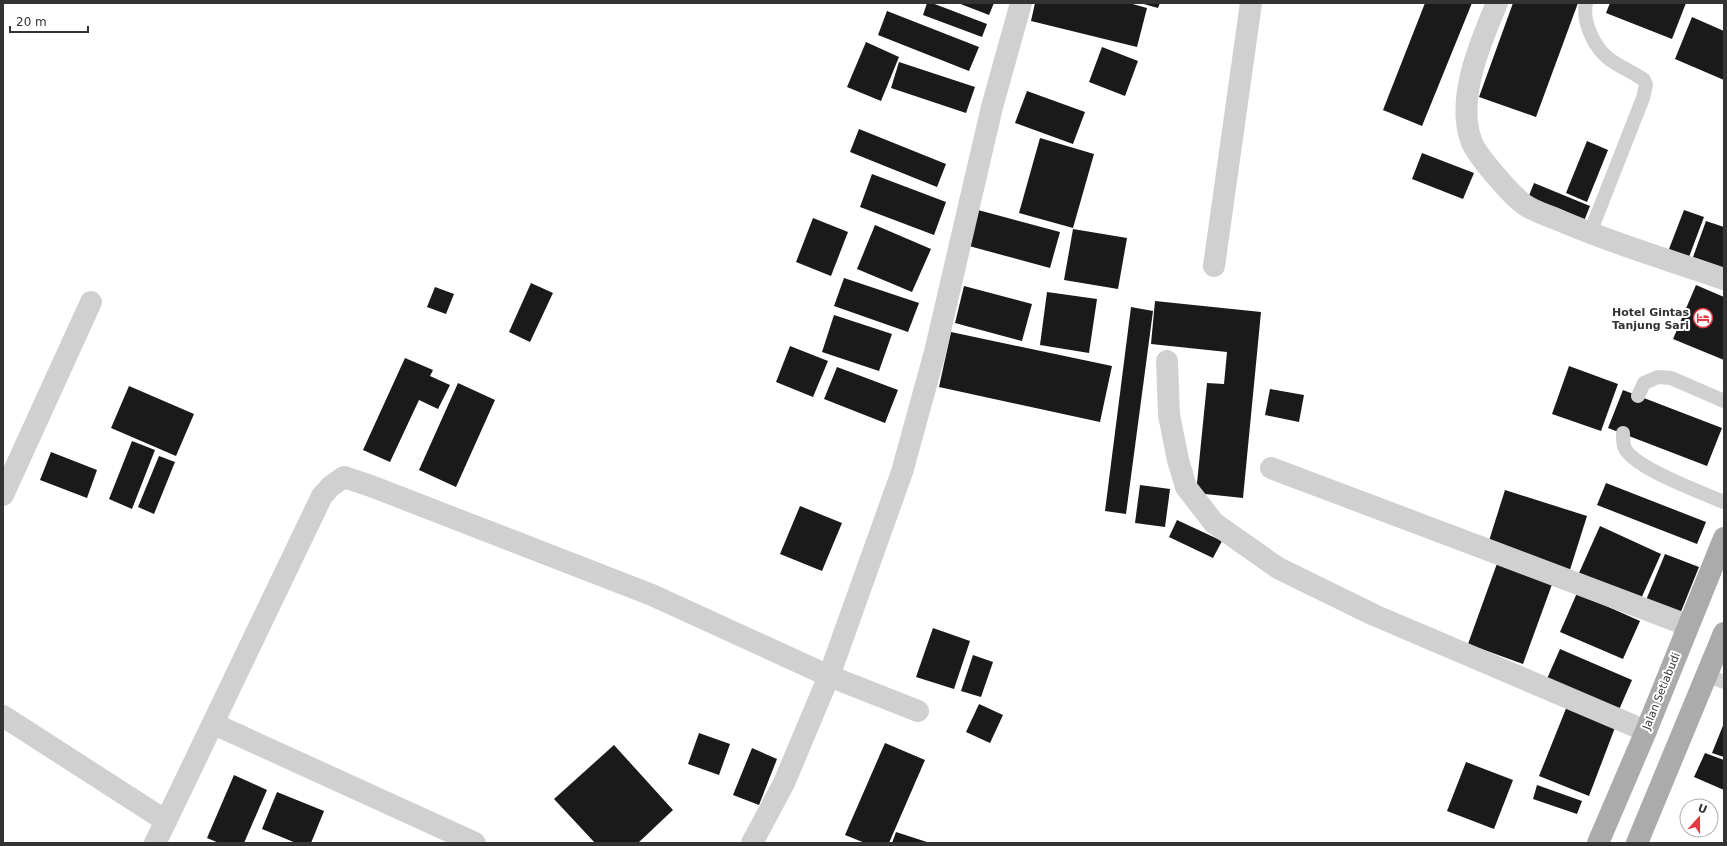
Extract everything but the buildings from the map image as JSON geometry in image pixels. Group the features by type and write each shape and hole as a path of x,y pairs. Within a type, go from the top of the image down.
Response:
{"main road":[{"name":"Jalan Setiabudi","path":"1598,843 1646,731 1687,625 1724,538"},
{"path":"1637,843 1715,679 1724,633"}],"street":[{"path":"752,843 784,783 829,676 902,472 935,352 992,107 1021,3"},
{"path":"1214,266 1250,3"},
{"path":"1497,3 1480,43 1472,72 1468,98 1468,123 1471,141 1490,169 1525,205 1590,233 1724,279"},
{"path":"3,495 91,302"},
{"path":"1167,361 1168,415 1178,460 1186,487 1214,523 1278,568 1374,615 1646,731"},
{"path":"1271,468 1687,625"},
{"path":"155,843 214,724 322,496 331,486 344,477 371,486 652,595 829,676 918,710"},
{"path":"3,716 166,821"},
{"path":"214,724 473,843"}],"lane":[{"path":"1586,3 1587,24 1595,43 1609,58 1644,80 1646,85 1643,98 1590,233"},
{"path":"1638,396 1644,383 1658,377 1671,378 1724,401"},
{"path":"1623,433 1624,447 1636,460 1663,476 1724,502"}],"place":[{"name":"Hotel Gintas Tanjung Sari","path":"1703,318"}]}
